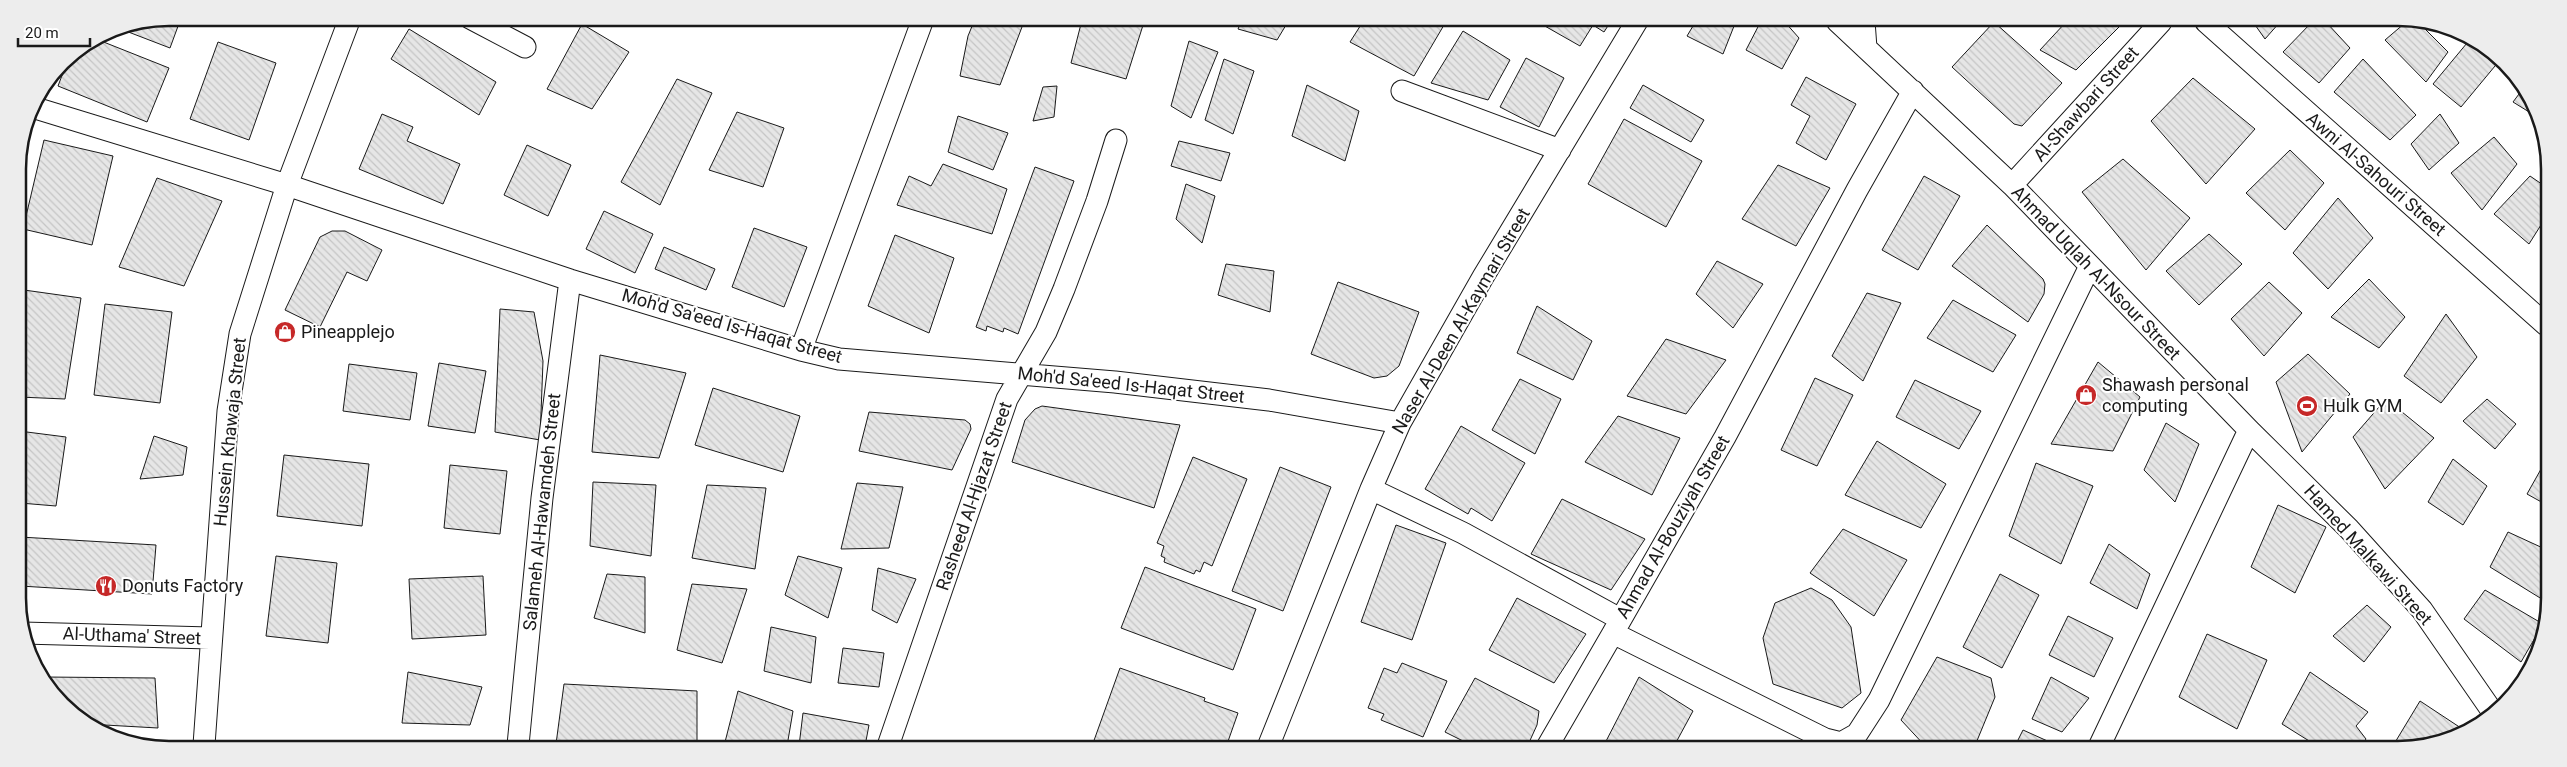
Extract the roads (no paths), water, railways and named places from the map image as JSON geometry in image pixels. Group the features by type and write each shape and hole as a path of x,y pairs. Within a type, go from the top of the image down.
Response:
{"street":[{"name":"Naser Al-Deen Al-Kaymari Street","path":"1271,741 1371,489 1400,423 1445,343 1634,26"},
{"name":"Ahmad Uqlah Al-Nsour Street","path":"1843,26 2012,185 2249,430"},
{"path":"1864,26 1866,48"},
{"name":"Al-Shawbari Street","path":"2012,185 2157,26"},
{"name":"Awni Al-Sahouri Street","path":"2211,26 2541,321"},
{"name":"Hussein Khawaja Street","path":"204,741 210,638 228,411 240,334 287,185 347,27"},
{"path":"487,27 525,47"},
{"path":"801,350 920,27"},
{"path":"1402,90 1560,150"},
{"name":"Ahmad Al-Bouziyah Street","path":"1830,740 1616,626 1651,570 1857,190 1913,91"},
{"name":"Moh'd Sa'eed Is-Haqat Street","path":"39,109 287,185 570,280 801,350 839,359 1021,373 1242,396 1400,423"},
{"name":"Rasheed Al-Hjazat Street","path":"890,741 1007,399 1046,332 1097,201 1116,140"},
{"name":"Ahmad Al-Bouziyah Street","path":"1846,740 1857,734 1879,700 2090,266"},
{"name":"Salameh Al-Hawamdeh Street","path":"518,741 542,498 570,280"},
{"path":"2102,740 2249,430"},
{"name":"Hamed Malkawi Street","path":"2249,430 2349,529 2422,610 2489,707"},
{"path":"1371,489 1463,533 1616,626 1551,740"},
{"name":"Al-Uthama' Street","path":"31,632 210,638"}],"place":[{"name":"Pineapplejo","path":"285,332"},
{"name":"Shawash personal computing","path":"2086,395"},
{"name":"Hulk GYM","path":"2307,406"},
{"name":"Donuts Factory","path":"106,586"}]}
